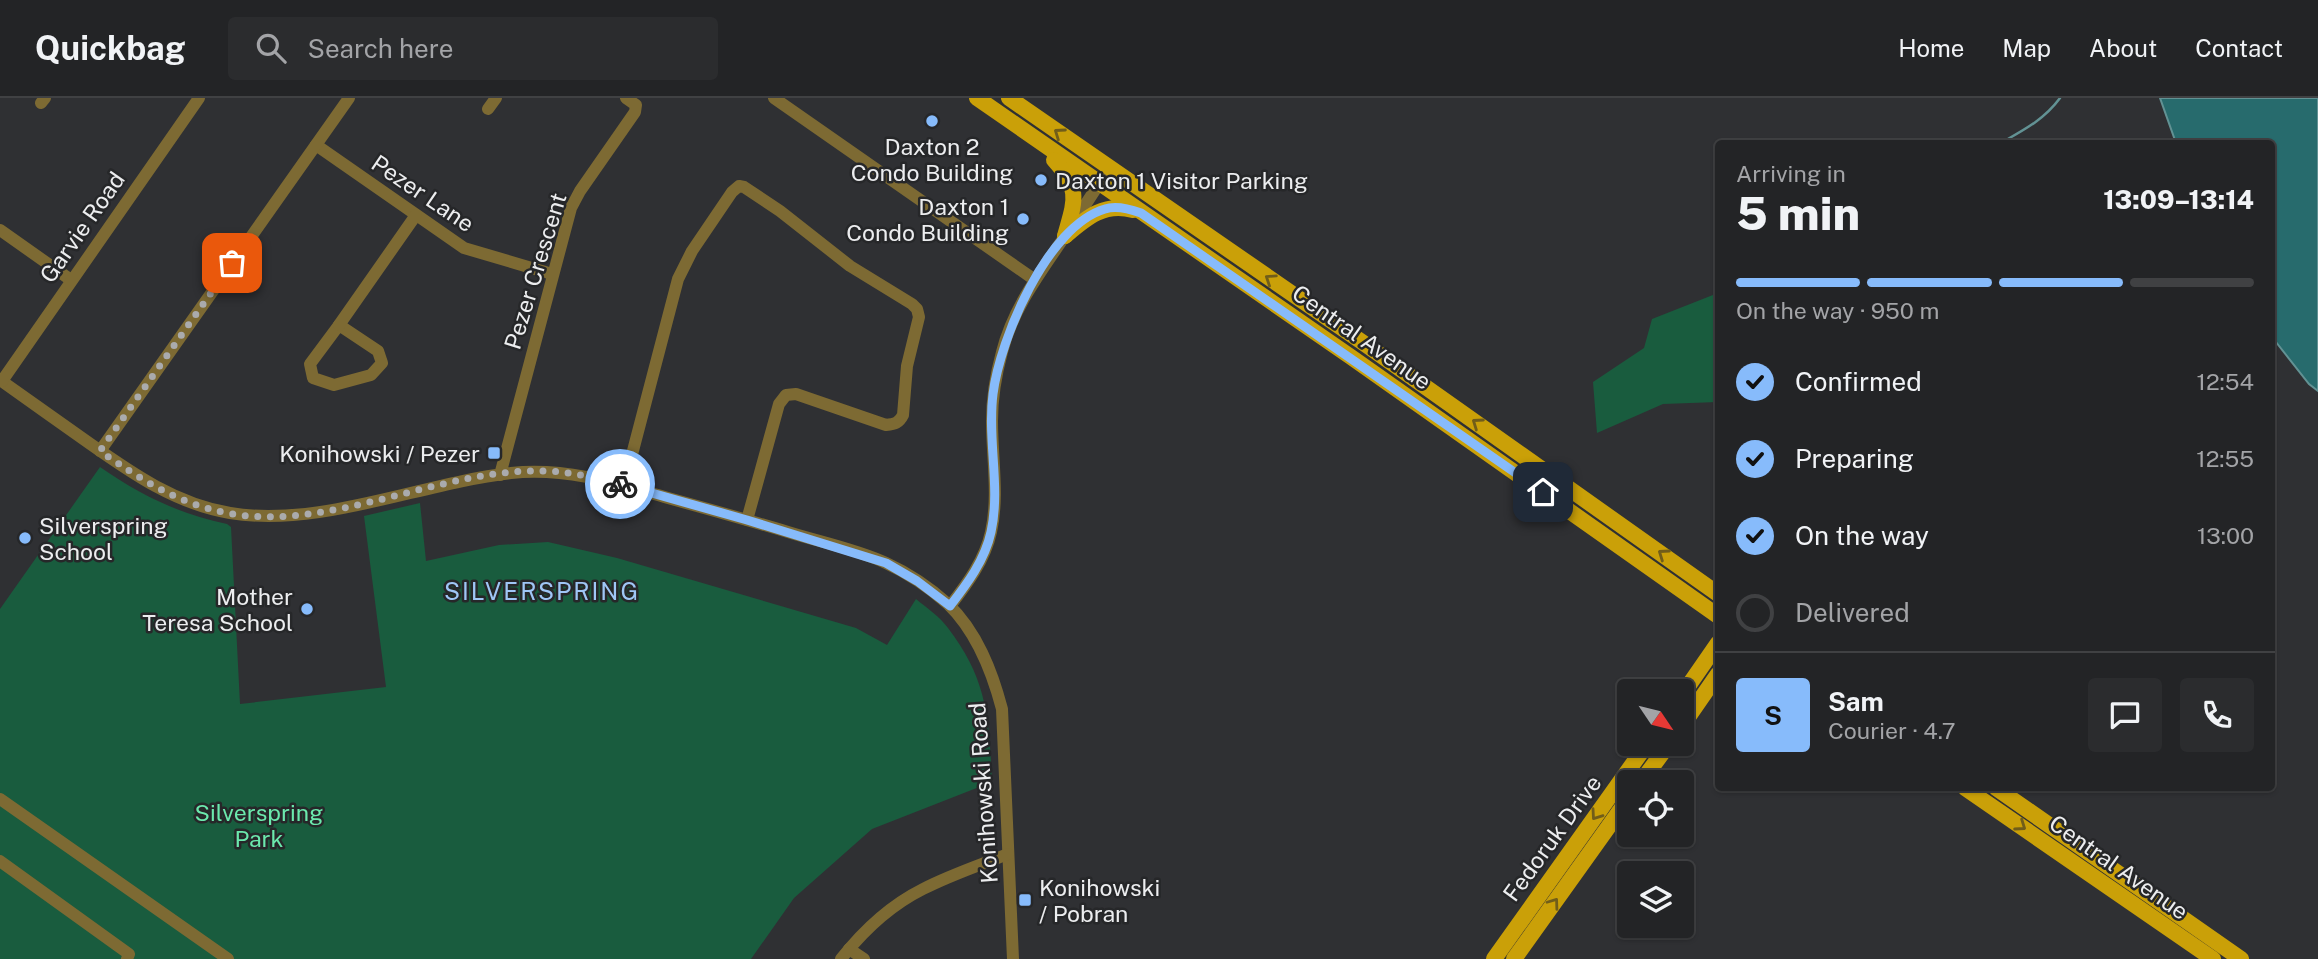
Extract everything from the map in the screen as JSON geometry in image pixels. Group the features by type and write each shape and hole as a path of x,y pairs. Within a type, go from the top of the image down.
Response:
{"main road":[{"name":"Central Avenue","path":"977,98 1715,614"},
{"name":"Central Avenue","path":"1009,98 1362,342 1715,592"},
{"path":"1033,138 1065,172 1073,186 1073,206 1065,236"},
{"path":"1065,236 1086,218 1106,208 1127,208 1141,213"},
{"path":"1693,679 1715,647"},
{"path":"1694,709 1715,678"},
{"name":"Fedoruk Drive","path":"1494,959 1638,756"},
{"name":"Central Avenue","path":"1969,791 2213,959"},
{"name":"Central Avenue","path":"2000,791 2241,959"},
{"name":"Fedoruk Drive","path":"1514,959 1617,815"}],"street":[{"path":"100,451 349,98"},
{"name":"Pezer Crescent","path":"500,475 571,208 635,112 636,105 626,98"},
{"path":"774,98 1035,280"},
{"name":"Garvie Road","path":"1,381 196,99"},
{"name":"Pezer Lane","path":"316,145 464,248 552,274"},
{"path":"950,606 969,582 991,533 995,495 993,394 1011,326 1035,280 1109,169"},
{"path":"624,485 678,279 687,260 732,192 739,186 744,187 780,211 850,266 912,304 919,317 907,366 904,415 901,420 887,425 796,394 786,395 779,404 747,520"},
{"path":"339,325 378,351 382,363 371,375 334,385 313,378 310,364 416,215"},
{"path":"0,230 71,280"},
{"name":"Konihowski Road","path":"1,381 161,491 198,506 242,515 310,513 500,475 547,471 583,475 624,485 886,563 917,581 950,606 973,636 992,672 1002,709 1013,959"},
{"path":"0,799 228,959"},
{"path":"864,959 845,954 863,933 908,897 1008,853"},
{"path":"0,861 129,954 127,959"}],"green space":[{"path":"1715,294 1715,402 1663,404 1597,433 1593,382 1644,348 1652,319"},
{"name":"Silverspring Park","path":"100,467 160,502 231,527 240,704 386,687 364,516 420,503 426,561 499,545 548,542 617,558 856,628 887,645 916,599 945,624 961,647 979,683 987,720 992,782 872,829 794,898 751,959 0,959 0,609"}],"water":[{"path":"2160,98 2318,98 2318,391 2309,384 2275,341 2275,140 2175,140"}],"waterway":[{"path":"2006,140 2040,119 2060,98"}],"way so far":[{"path":"232,263 100,451 161,491 198,506 228,513 276,515 310,513 460,481 512,473 547,471 583,475 620,484"}],"place":[{"name":"Daxton 2 Condo Building","path":"932,121"},
{"name":"Daxton 1 Visitor Parking","path":"1041,180"},
{"name":"Daxton 1 Condo Building","path":"1023,219"},
{"name":"Konihowski / Pezer","path":"494,453"},
{"name":"Silverspring School","path":"25,538"},
{"name":"Mother Teresa School","path":"307,609"},
{"name":"Konihowski / Pobran","path":"1025,900"}],"district":[{"name":"SILVERSPRING","path":"542,591"}],"route":[{"path":"620,484 886,563 917,581 950,606 969,582 991,533 995,495 993,394 1003,349 1022,301 1065,236 1086,218 1106,208 1127,208 1141,213 1543,492"}]}
